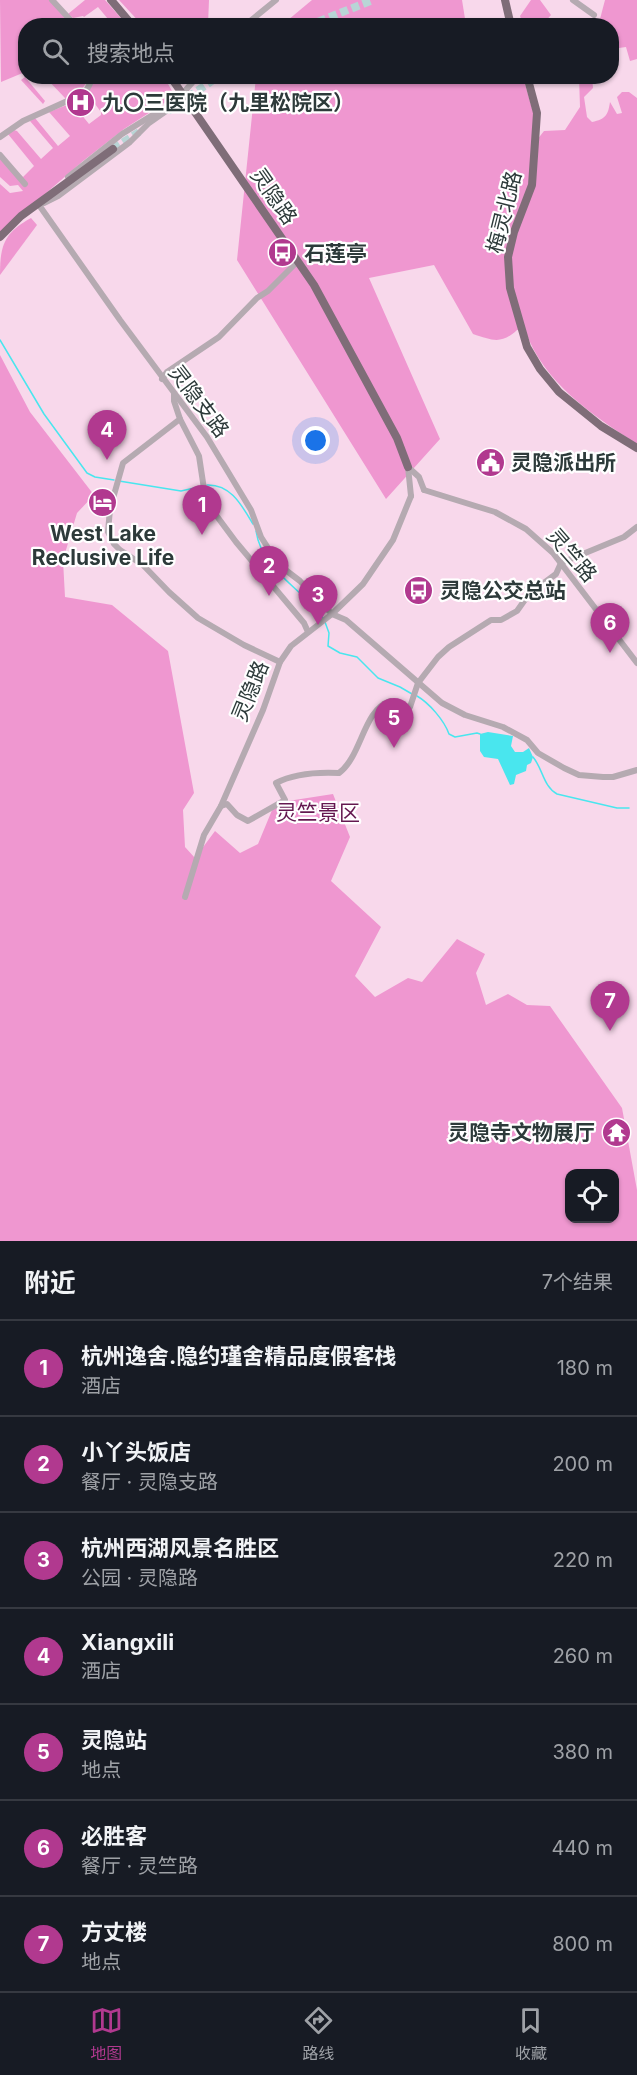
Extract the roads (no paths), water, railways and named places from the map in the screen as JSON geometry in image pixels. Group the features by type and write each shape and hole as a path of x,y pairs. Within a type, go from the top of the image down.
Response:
{"main road":[{"path":"111,0 126,18"},
{"path":"505,0 509,18"},
{"name":"灵隐路","path":"175,84 314,285 392,428 408,467"},
{"name":"梅灵北路","path":"529,84 537,113 532,185 514,232 508,257 510,288 527,347 540,369 559,392 602,426 637,448"},
{"path":"0,237 21,216 113,149"}],"street":[{"path":"52,0 69,18"},
{"path":"254,18 276,0"},
{"path":"573,0 594,15"},
{"path":"0,137 23,121 85,93 90,84"},
{"path":"39,205 58,196 130,142 182,96 192,84"},
{"path":"39,205 55,188 122,134 182,96"},
{"path":"0,155 25,184"},
{"name":"灵隐支路","path":"39,205 162,379 194,418 251,510 261,537 279,565 300,580 331,615 346,620 442,703 465,715 503,727 527,740 538,753 579,775 613,777 637,770"},
{"path":"162,379 167,372 219,337 298,261"},
{"path":"174,393 180,419 199,456 204,485 213,511 220,523 304,623 308,633"},
{"path":"180,419 123,463 108,521 108,532 120,550 144,565 198,618 244,645 280,662"},
{"path":"408,467 419,477 424,490 411,496 408,467"},
{"name":"灵竺路","path":"424,490 495,512 526,529 553,553 637,663"},
{"name":"灵隐路","path":"185,897 204,835 221,806 263,710 280,662 291,646 331,615 363,584 393,540 411,496"},
{"path":"410,707 418,683 427,669 449,647 491,620 501,620 517,611 530,594 556,574 561,563 624,537 637,527"},
{"path":"221,806 227,804 237,815 248,821 285,800 276,783 288,777 339,773 350,762 371,719 381,706 390,701"}],"water":[{"path":"488,732 513,736 511,746 515,752 523,752 529,748 533,757 531,763 527,765 526,771 516,775 514,784 510,785 498,759 484,757 480,751 480,734"}],"waterway":[{"path":"0,340 44,414 87,473 95,477 114,480"},
{"path":"119,481 181,491 203,486"},
{"path":"207,485 223,488 235,497 253,524"},
{"path":"256,531 260,545 274,568 323,618"},
{"path":"325,622 329,633 328,646 340,653 357,657 378,678 412,694"},
{"path":"417,696 436,712 449,734 455,737 480,734"},
{"path":"533,757 549,787 557,794 617,808 629,808"}],"tunnel":[{"path":"327,18 373,0"},
{"path":"168,111 207,84"},
{"path":"113,149 139,132"}],"place":[{"name":"九〇三医院（九里松院区）","path":"81,102"},
{"name":"石莲亭","path":"283,253"},
{"name":"Xiangxili","path":"107,460"},
{"name":"灵隐派出所","path":"490,462"},
{"name":"West Lake Reclusive Life","path":"103,502"},
{"name":"杭州逸舍.隐约瑾舍精品度假客栈","path":"202,535"},
{"name":"灵隐公交总站","path":"419,590"},
{"name":"小丫头饭店","path":"269,596"},
{"name":"杭州西湖风景名胜区","path":"318,625"},
{"name":"必胜客","path":"610,653"},
{"name":"灵隐站","path":"394,748"},
{"name":"方丈楼","path":"610,1031"},
{"name":"灵隐寺文物展厅","path":"616,1132"}],"park label":[{"name":"灵竺景区","path":"318,812"}]}
